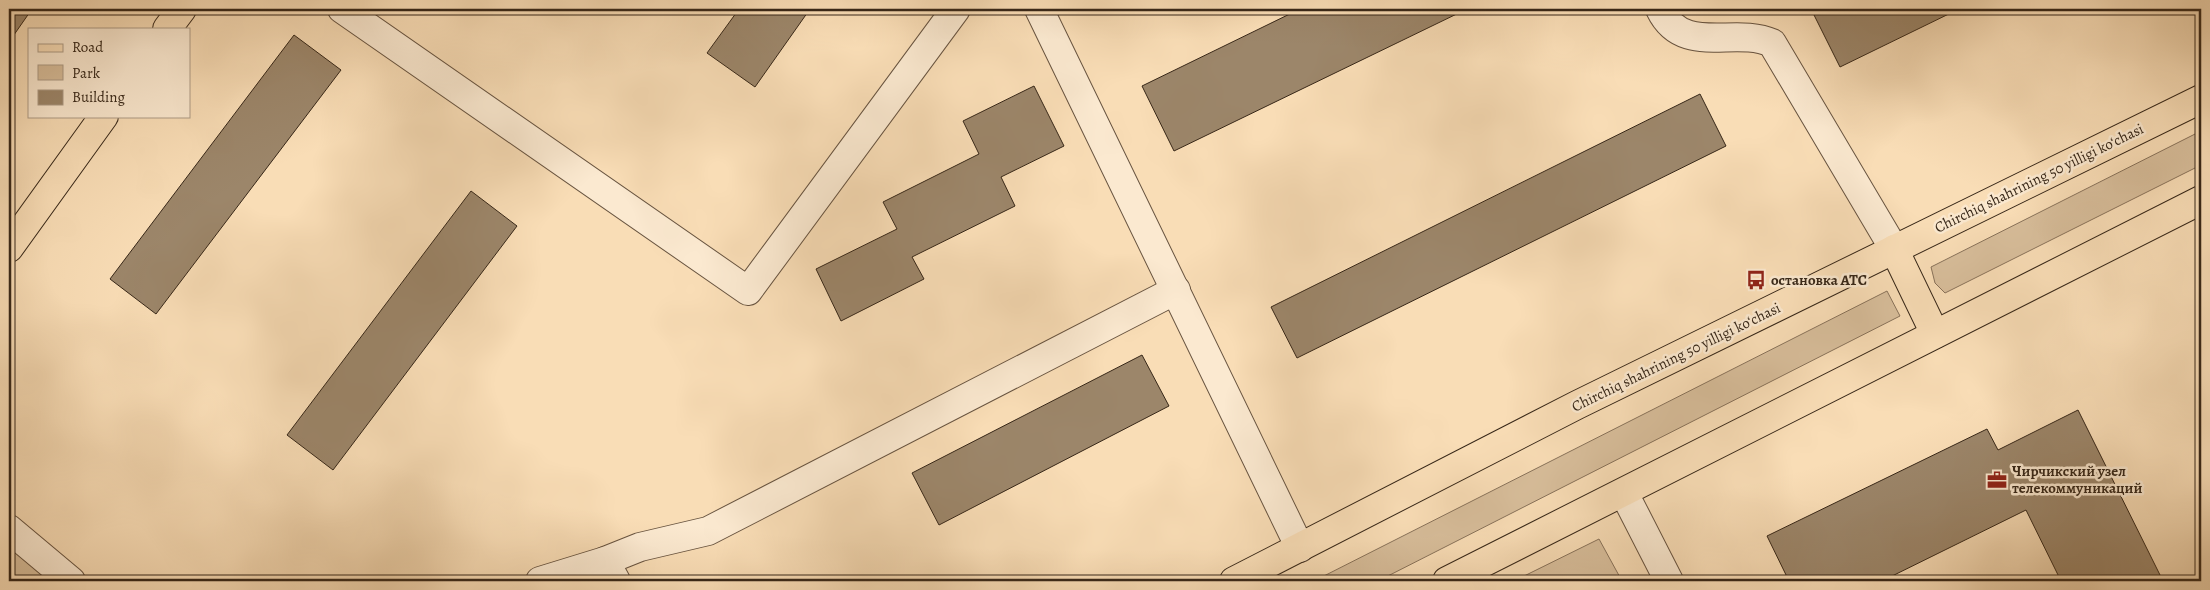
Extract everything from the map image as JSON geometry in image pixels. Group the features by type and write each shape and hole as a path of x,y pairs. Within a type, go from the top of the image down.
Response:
{"main road":[{"path":"168,28 182,9"},
{"name":"Chirchiq shahrining 50 yilligi koʻchasi","path":"1234,581 1268,574 1300,548 1577,405 2201,99"},
{"path":"9,248 103,118"},
{"path":"1447,581 2201,200"},
{"path":"1894,249 1934,334"}],"street":[{"path":"342,9 748,291 956,9"},
{"path":"1039,9 1300,548"},
{"path":"1660,9 1666,19 1678,29 1694,37 1761,38 1772,43 1894,249"},
{"path":"540,581 610,571 640,547 708,531 1176,290"},
{"path":"1624,493 1669,581"},
{"path":"9,529 71,581"}],"green space":[{"path":"2201,131 2201,165 1945,293 1935,283 1931,267"},
{"path":"1887,291 1900,316 1378,581 1314,581"},
{"path":"1599,539 1622,581 1514,581"},
{"path":"9,547 16,551 99,581 9,581"}],"building":[{"path":"9,9 32,9 9,42"},
{"path":"739,9 810,9 755,87 707,53"},
{"path":"1300,9 1467,9 1174,151 1142,86"},
{"path":"1811,9 1959,9 1840,67"},
{"path":"294,35 341,70 156,314 110,279"},
{"path":"1034,86 1064,146 1001,177 1015,206 912,257 924,279 841,321 816,269 897,229 883,202 979,154 963,121"},
{"path":"1700,94 1726,146 1297,358 1271,307"},
{"path":"471,191 517,226 333,470 287,435"},
{"path":"1142,355 1169,406 939,525 912,473"},
{"name":"Чирчикский узел телекоммуникаций","path":"2078,410 2163,581 2061,581 2026,510 1882,581 1789,581 1767,536 1987,429 1998,450"}],"place":[{"name":"остановка АТС","path":"1756,280"},
{"name":"Чирчикский узел телекоммуникаций","path":"1997,480"}]}
